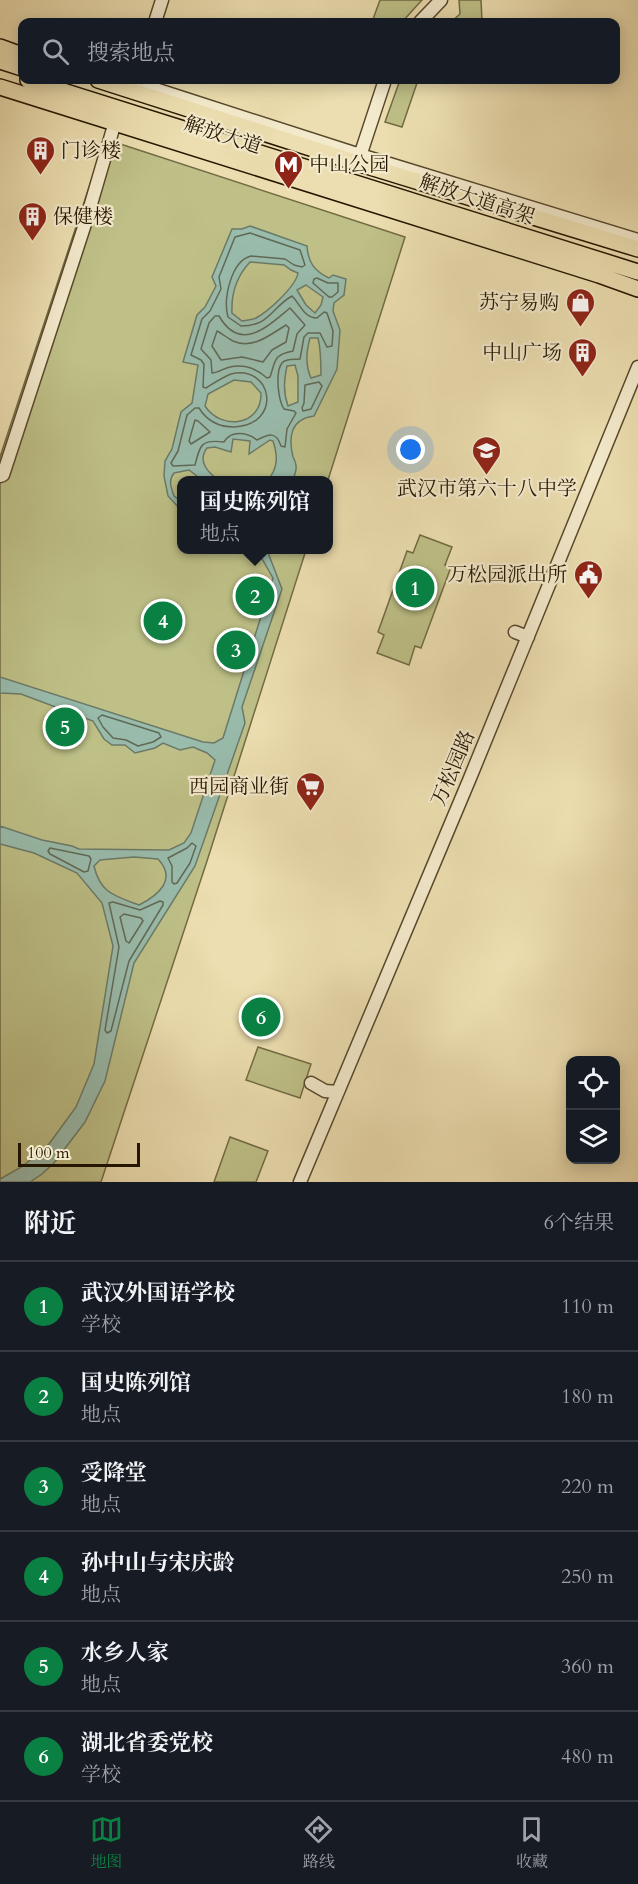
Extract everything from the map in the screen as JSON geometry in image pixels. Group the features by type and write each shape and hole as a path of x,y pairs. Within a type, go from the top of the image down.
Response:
{"main road":[{"path":"0,47 18,54"},
{"path":"0,61 18,67"},
{"path":"0,70 18,77"},
{"name":"解放大道高架","path":"41,84 638,270"},
{"name":"解放大道高架","path":"71,84 638,270"},
{"name":"解放大道","path":"134,85 638,249"},
{"name":"解放大道","path":"0,87 588,271 638,289"}],"street":[{"path":"155,18 162,0"},
{"path":"424,18 441,0"},
{"path":"384,84 359,159 638,240"},
{"path":"0,476 3,475 86,221 115,122"},
{"name":"万松园路","path":"300,1182 528,637 638,367"},
{"path":"515,632 528,637"},
{"path":"311,1083 325,1091 338,1092"}],"green space":[{"path":"380,0 422,0 406,18 373,18"},
{"path":"459,0 481,0 482,18 456,18 460,14"},
{"path":"399,84 417,84 402,127 385,122"},
{"name":"中山公园","path":"105,139 405,237 329,476 177,476 177,554 305,554 101,1182 0,1182 0,457"},
{"path":"420,535 452,547 445,565 451,567 421,648 415,646 409,665 377,653 384,635 378,632 407,551 413,553"},
{"path":"258,1047 311,1064 300,1098 246,1080"},
{"path":"230,1137 268,1151 256,1182 214,1182"}],"water":[{"path":"250,226 307,246 310,261 319,272 329,278 333,275 346,279 344,295 334,303 333,311 340,330 337,369 314,416 300,421 293,430 291,442 296,464 294,476 271,476 276,462 273,441 270,440 249,454 250,441 233,439 231,452 215,447 207,448 204,453 205,466 214,476 197,476 189,470 174,473 171,487 177,498 177,506 168,496 164,476 165,461 172,449 181,412 192,403 198,365 183,362 197,315 205,307 216,286 212,277 232,229","holes":["250,262 284,265 298,273 292,285 274,304 256,318 242,321 232,313 232,306 236,286","306,285 323,297 315,313 306,305 297,290","310,338 318,338 321,356 321,375 311,378 307,363","295,365 298,376 298,402 288,406 285,391 287,366","234,380 251,382 261,393 260,404 255,412 248,418 230,422 212,414 205,406 208,394"]},
{"path":"259,554 269,554 282,589 242,707 245,723 195,866 134,963 105,1081 85,1122 54,1163 30,1182 0,1182 0,1179 23,1166 49,1144 76,1107 94,1064 113,946 102,903 77,873 34,853 0,844 0,826 79,849 169,850 184,843 191,833 215,760 207,753 193,747 180,750 163,743 155,748 135,753 125,745 112,745 104,739 93,721 21,694 0,693 0,677 203,742 214,743 223,738 273,578","holes":["134,857 158,859 166,873 163,886 139,905 116,896 105,888 94,866 100,860"]}],"place":[{"name":"门诊楼","path":"40,176"},
{"name":"中山公园","path":"288,190"},
{"name":"保健楼","path":"32,242"},
{"name":"苏宁易购","path":"580,328"},
{"name":"中山广场","path":"583,378"},
{"name":"武汉市第六十八中学","path":"487,476"},
{"name":"武汉外国语学校","path":"415,588"},
{"name":"国史陈列馆","path":"255,596"},
{"name":"万松园派出所","path":"588,600"},
{"name":"孙中山与宋庆龄","path":"163,621"},
{"name":"受降堂","path":"236,650"},
{"name":"水乡人家","path":"65,727"},
{"name":"西园商业街","path":"310,812"},
{"name":"湖北省委党校","path":"261,1017"}]}
